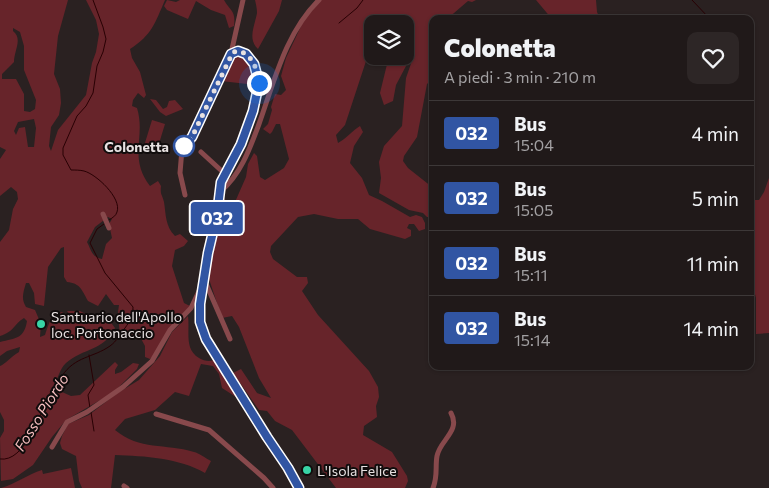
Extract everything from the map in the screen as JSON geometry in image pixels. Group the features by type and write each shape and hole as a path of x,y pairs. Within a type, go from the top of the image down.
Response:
{"street":[{"path":"232,49 243,0"},
{"path":"220,191 232,178 247,156 284,56 300,24 319,0"},
{"path":"185,195 180,173 182,149 192,137 231,54 235,52 244,53 254,64 259,83 253,111 241,144 225,174 220,191 199,312 203,332 299,488"},
{"path":"201,152 225,174"},
{"path":"104,216 109,227"},
{"path":"204,281 230,339"},
{"path":"52,447 67,422 94,408 139,375 157,356 170,330 191,308 204,281"},
{"path":"433,488 437,475 438,454 454,428 454,420 451,413"},
{"path":"156,414 209,430 273,488"}],"shaded area":[{"path":"0,0 68,0 58,36 54,74 60,89 61,103 59,115 51,127 49,146 51,151 58,130 86,95 96,52 99,34 96,20 86,0 165,0 148,33 130,49 132,58 140,72 146,95 144,98 138,93 133,100 132,106 137,108 139,118 139,156 143,176 150,186 158,181 161,186 169,228 175,236 180,234 188,241 184,246 175,250 172,266 184,303 190,306 171,326 153,356 150,359 145,357 145,346 138,333 120,338 119,305 114,305 106,294 98,306 88,301 78,286 67,282 64,277 64,247 61,248 48,267 44,306 35,304 34,293 29,283 26,283 24,290 24,304 26,307 35,310 41,324 40,337 45,335 51,320 58,313 62,312 68,319 70,315 67,311 80,311 97,320 109,320 115,328 105,341 66,363 60,371 53,388 71,396 80,395 115,362 118,365 115,374 133,363 139,364 137,369 114,392 66,420 33,465 13,479 1,481 0,438 4,431 4,420 0,412 0,366 19,352 20,347 7,351 0,356 0,342 18,337 24,331 27,321 24,318 11,330 0,336 0,242 9,230 13,209 18,199 17,192 11,187 0,196 0,159 6,150 0,147","holes":["13,28 20,32 24,46 24,70 36,100 35,109 30,112 24,111 24,94 16,79 2,79 2,74 14,62 18,41","34,119 36,128 34,147 28,147 25,127 19,128 16,135 14,131 18,122","108,217 112,219 109,224 112,238 106,244 102,259 93,255 87,242 95,227"]},
{"path":"167,0 176,2 180,0 224,0 233,14 234,26 229,28 225,15 211,10 196,1 188,19 167,10 164,6"},
{"path":"255,0 282,0 279,11 258,49 252,36 257,13"},
{"path":"321,0 476,0 468,1 452,15 429,15 429,82 427,84 417,137 404,156 403,161 408,168 429,185 429,217 423,213 409,210 379,193 381,178 379,162 384,146 402,126 406,78 411,65 414,65 414,15 364,15 365,65 345,125 336,135 338,143 360,126 363,132 354,146 350,163 362,178 369,195 410,217 416,215 422,217 425,229 419,231 414,224 409,224 407,228 411,230 411,236 405,239 370,229 358,219 338,219 314,214 298,217 271,246 270,252 273,259 297,277 307,277 308,283 302,291 318,315 369,371 378,387 379,397 376,406 377,417 364,426 363,435 392,452 407,476 408,481 405,488 336,488 292,430 275,421 267,411 259,410 233,373 241,369 257,393 271,398 259,378 239,327 232,316 222,318 208,276 218,232 222,199 235,202 246,177 248,164 254,153 257,156 260,177 265,180 284,168 289,159 280,124 276,124 270,134 263,129 268,124 275,94 281,95 286,90 281,76 286,58 304,20"},
{"path":"536,0 596,0 598,15 549,15"},
{"path":"234,55 245,59 251,65 257,85 221,81"},
{"path":"387,65 406,65 396,85 393,101 384,105 380,93"},
{"path":"150,99 156,100 163,109 167,107 169,101 175,100 183,109 166,116 160,112"},
{"path":"152,120 165,124 157,150 144,146"},
{"path":"769,178 769,333 756,334 754,199 759,200"},
{"path":"188,316 189,345 191,350 199,358 206,361 214,360 223,368 239,399 222,388 219,374 213,366 201,364 189,396 175,392 155,410 125,419 115,430 124,437 143,444 183,449 198,453 211,461 205,473 173,461 150,457 115,455 111,488 82,488 79,481 76,456 62,449 60,443 68,424 89,415 116,394 139,380 160,356 172,332"},
{"path":"71,468 75,488 1,488 42,470 43,474"}],"waterway":[{"name":"Fosso Piordo","path":"93,0 106,39 97,66 93,93 86,106 77,116 63,148 63,155 71,170 89,173 107,187 112,194 118,206 115,216 109,220"},
{"path":"339,23 357,8 363,0"},
{"path":"692,0 706,15"},
{"name":"Fosso Piordo","path":"0,459 9,458 24,445 37,424 49,395 67,369 78,361 104,350 112,344 117,340 131,318 133,307 105,273 90,243 97,229 104,224"},
{"path":"89,355 94,385 88,395 90,408"},
{"path":"91,412 94,431"}],"bus line":[{"name":"032","path":"182,149 192,137 231,54 238,51 246,54 254,64 258,74 258,91 241,144 221,182 217,215 208,253 200,304 200,322 206,339 299,488"}],"place":[{"name":"Colonetta","path":"184,146"},
{"name":"Santuario dell'Apollo loc. Portonaccio","path":"41,324"},
{"name":"L'Isola Felice","path":"307,470"}],"route":[{"path":"184,146 192,137 233,52 244,53 251,59 258,74 259,83"}]}
